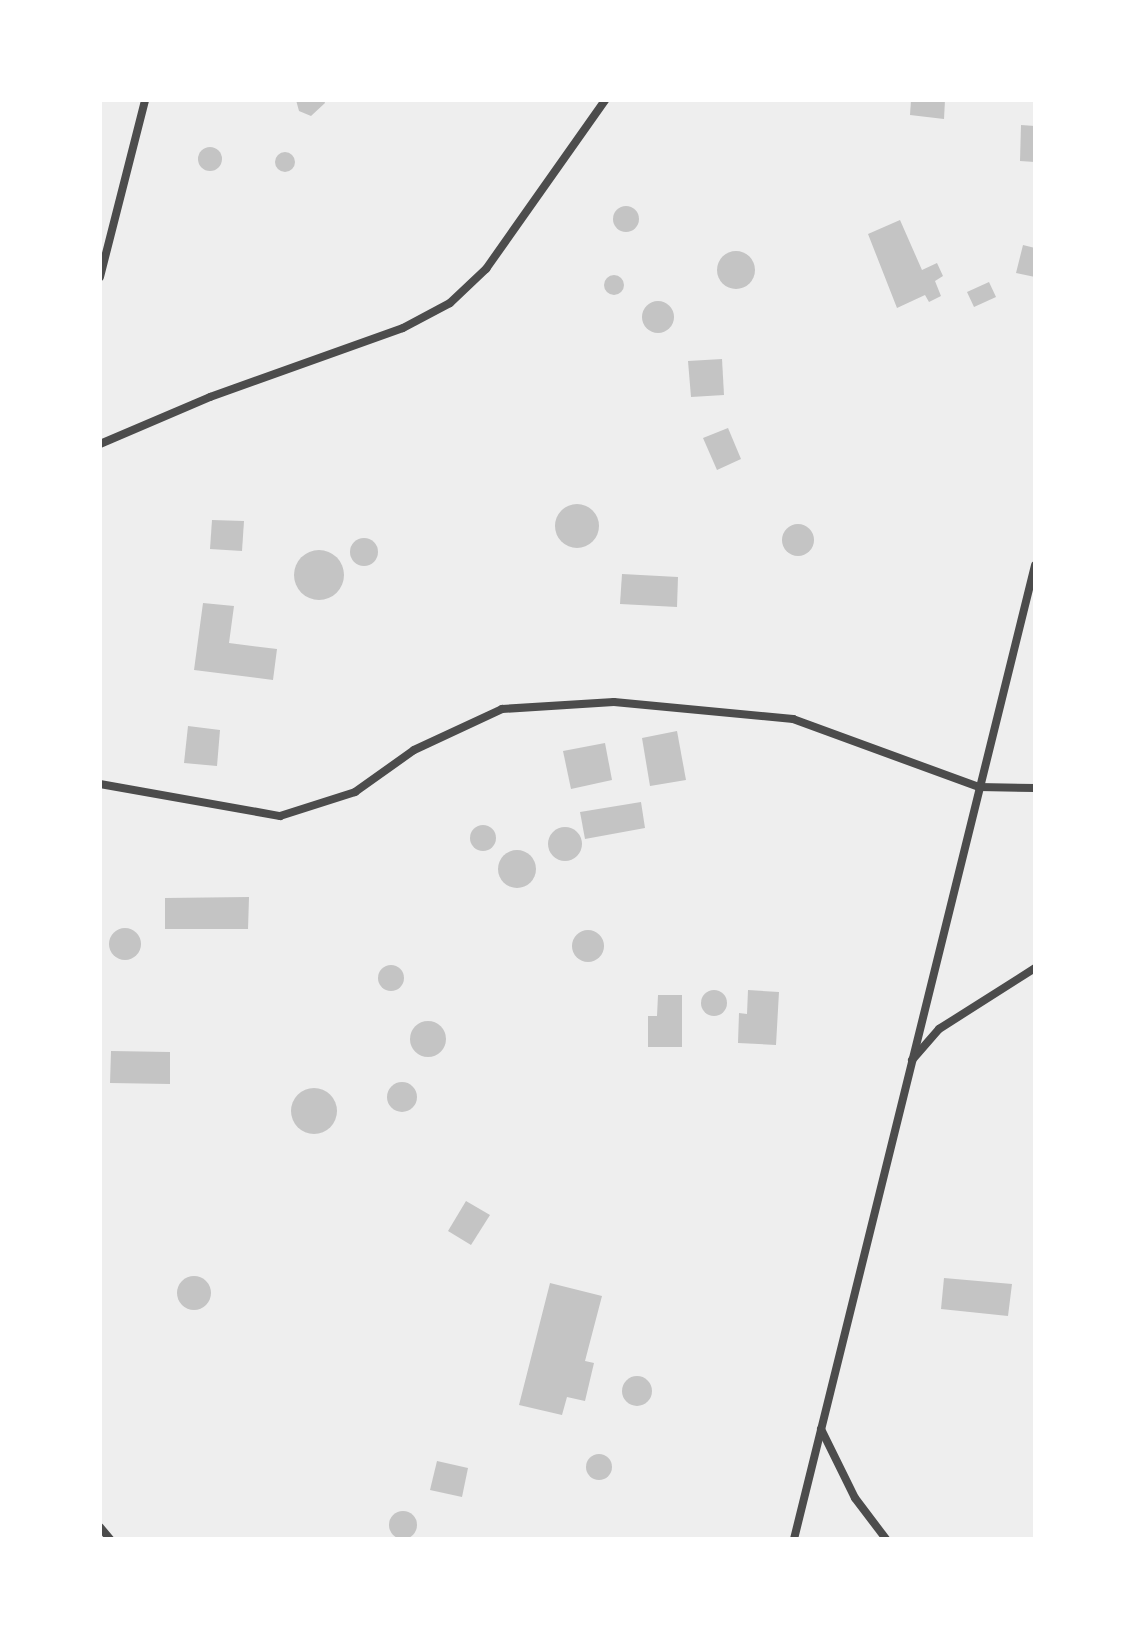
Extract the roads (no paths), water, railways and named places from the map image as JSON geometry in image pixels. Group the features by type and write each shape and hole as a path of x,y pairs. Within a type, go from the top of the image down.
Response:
{"street":[{"path":"100,277 145,100"},
{"path":"100,444 210,397 403,328 450,303 486,269 605,100"},
{"path":"794,1539 1035,565"},
{"path":"100,784 280,816 355,792 414,750 502,709 614,702 793,719 979,787 1035,788"},
{"path":"911,1062 939,1029 1035,968"},
{"path":"821,1428 855,1498 886,1539"},
{"path":"100,1527 110,1539"}]}
